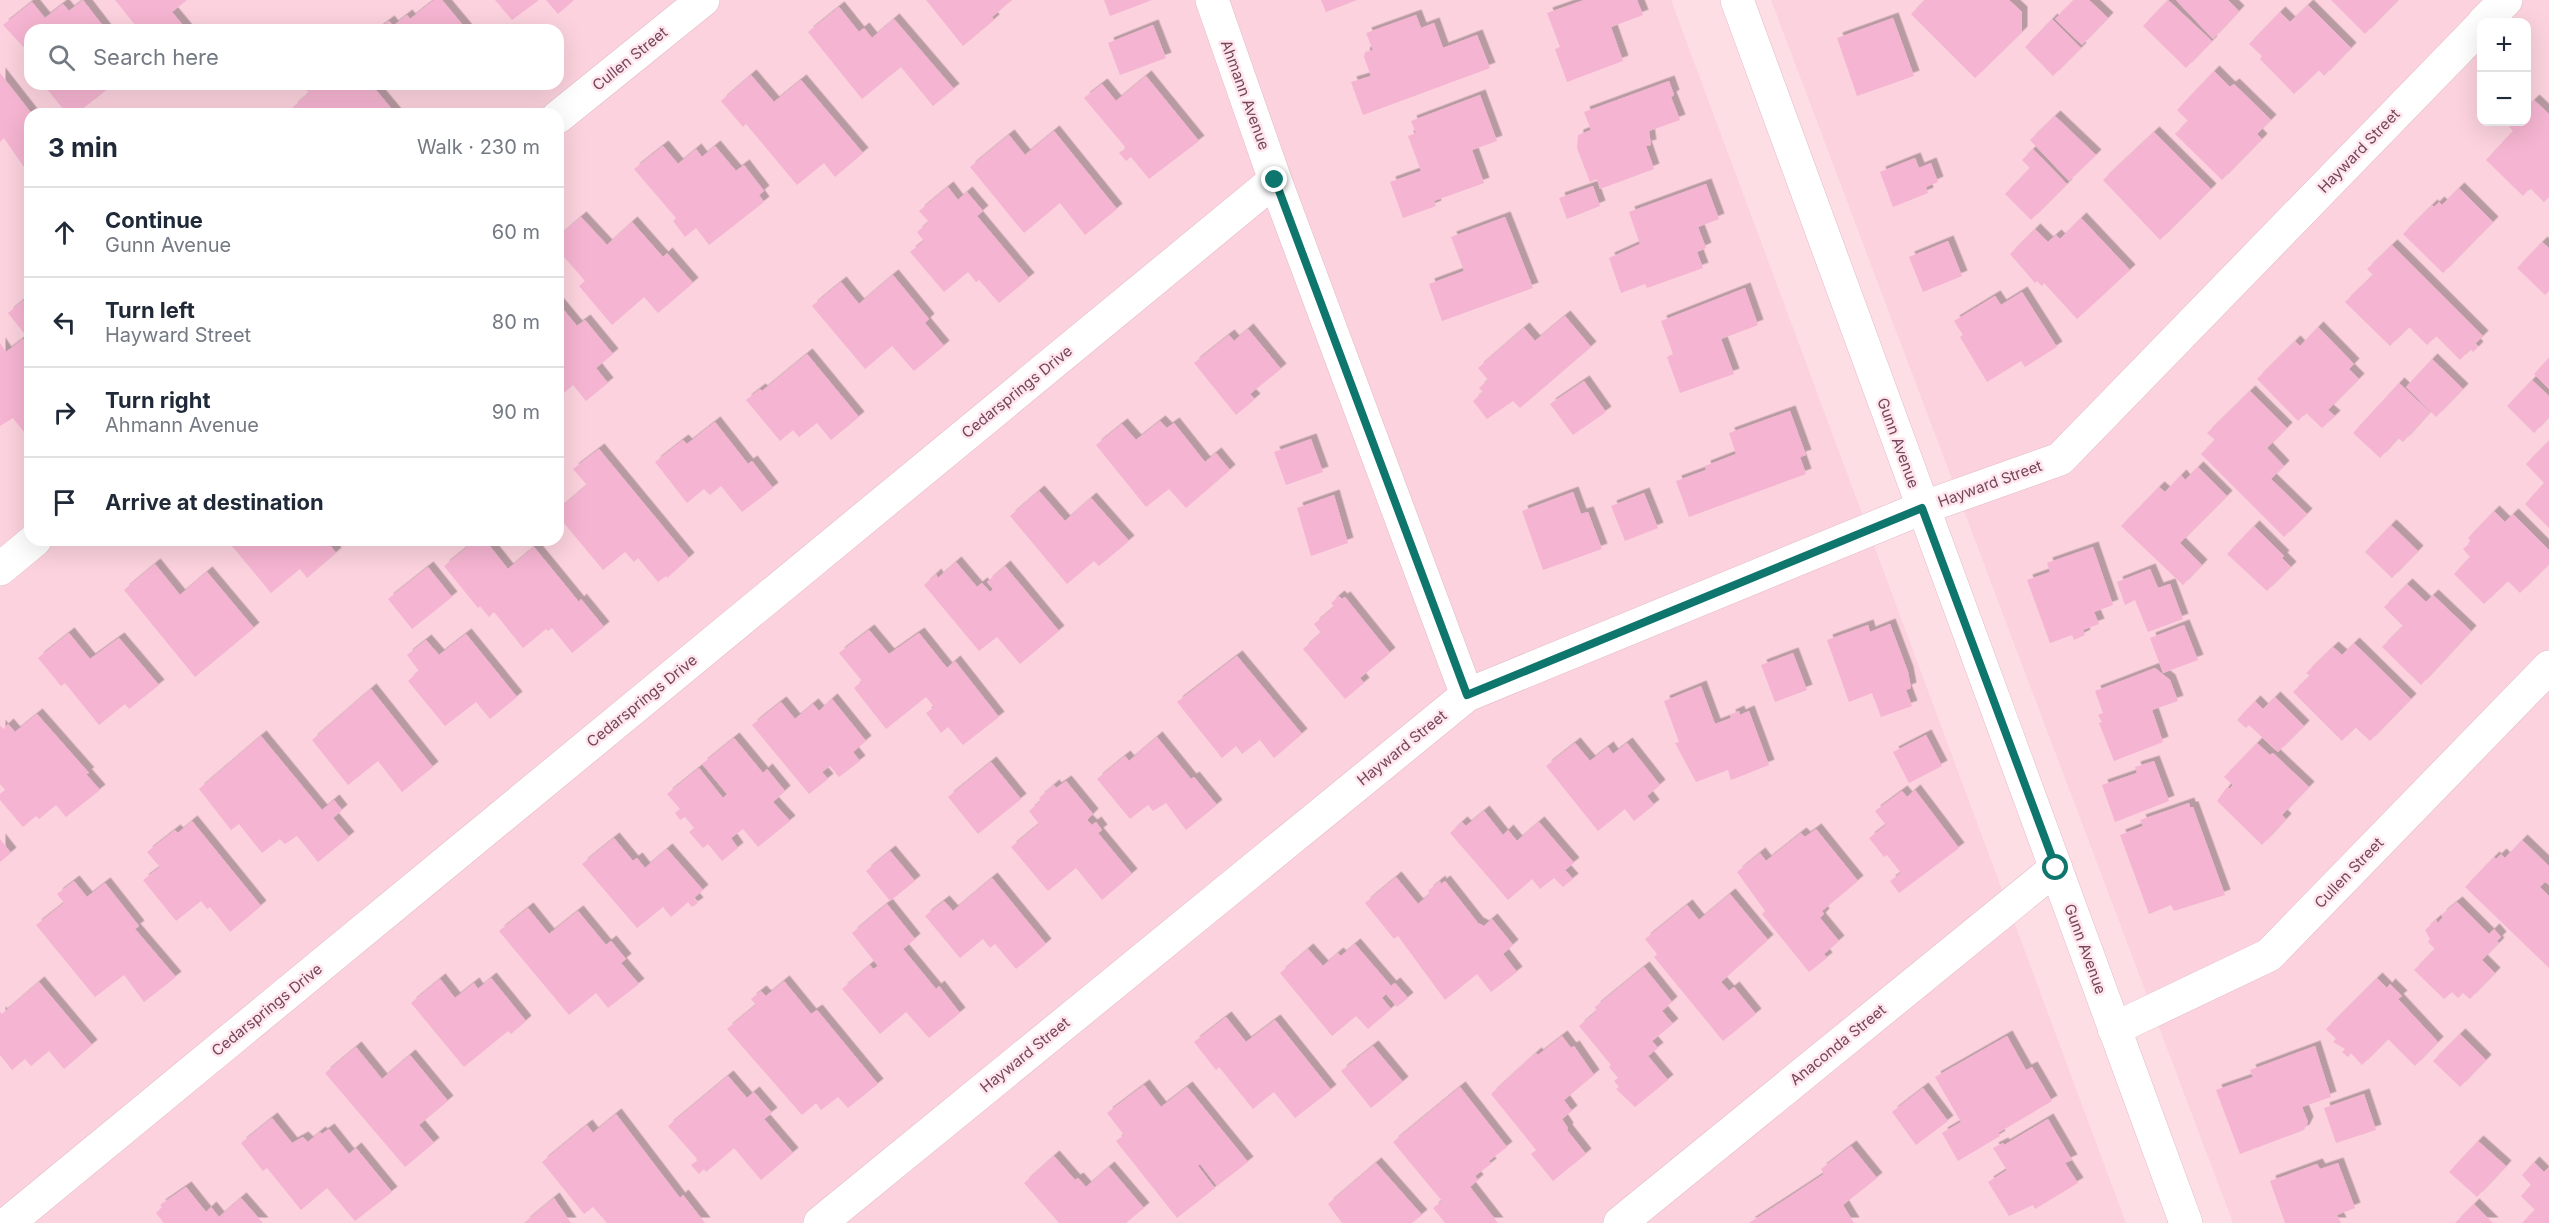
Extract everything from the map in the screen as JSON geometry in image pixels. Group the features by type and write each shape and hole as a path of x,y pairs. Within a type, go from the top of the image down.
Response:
{"street":[{"name":"Cullen Street","path":"564,112 703,0"},
{"name":"Ahmann Avenue","path":"1212,0 1275,180 1467,695"},
{"name":"Gunn Avenue","path":"1737,0 2186,1223"},
{"name":"Hayward Street","path":"2489,18 2506,0"},
{"name":"Hayward Street","path":"820,1223 1467,695 1922,508 2060,459 2477,30"},
{"name":"Cedarsprings Drive","path":"8,1223 1275,180"},
{"path":"0,568 28,546"},
{"name":"Cullen Street","path":"2114,1029 2269,956 2549,667"},
{"name":"Anaconda Street","path":"1633,1218 2056,868"}],"shaded area":[{"path":"0,0 1671,0 2126,1223 0,1223"},
{"path":"1771,0 2549,0 2549,1223 2233,1223"}],"building":[{"path":"83,0 101,24 24,24 24,48 3,25 32,2 45,18 63,4 69,11"},
{"path":"115,0 187,0 172,12 182,24 134,24"},
{"path":"434,0 442,0 462,24 396,24 407,15 410,19"},
{"path":"495,0 539,0 512,20"},
{"path":"546,0 574,0 558,14"},
{"path":"926,0 1012,0 992,17 994,20 963,46"},
{"path":"1104,0 1152,0 1110,16"},
{"path":"1321,0 1357,0 1326,12"},
{"path":"1584,0 1637,0 1643,15 1611,27 1623,61 1567,82 1555,49 1560,47 1547,13"},
{"path":"1925,0 2009,0 2022,12 2022,32 1975,78 1911,14"},
{"path":"2074,0 2089,0 2108,18 2082,45 2055,19"},
{"path":"2168,0 2212,41 2186,68 2143,26"},
{"path":"2176,0 2228,0 2239,11 2213,39"},
{"path":"2331,0 2398,0 2365,34"},
{"path":"2308,5 2351,48 2324,76 2319,70 2294,94 2260,59 2262,56 2249,44 2280,12 2290,22"},
{"path":"839,7 859,32 864,28 872,38 894,19 954,89 933,106 901,67 862,99 808,32"},
{"path":"1416,15 1421,28 1434,23 1443,48 1477,35 1490,68 1363,115 1351,82 1371,76 1364,57 1365,52 1373,50 1366,33"},
{"path":"1893,18 1914,76 1857,96 1837,38"},
{"path":"2052,19 2081,48 2053,76 2025,47"},
{"path":"1153,25 1166,58 1120,75 1108,43"},
{"path":"2214,71 2230,87 2234,84 2271,120 2257,134 2262,139 2222,180 2175,134 2188,121 2177,110"},
{"path":"0,73 27,108 24,108 24,167 4,138 0,142"},
{"path":"751,75 774,102 801,80 863,153 835,177 824,163 797,185 746,124 743,127 721,101"},
{"path":"1146,76 1199,141 1149,179 1131,157 1126,161 1119,153 1126,148 1084,98 1102,84 1116,101"},
{"path":"1669,81 1674,95 1671,97 1680,120 1649,131 1651,145 1646,146 1654,169 1600,189 1597,179 1590,182 1577,148 1578,135 1591,130 1584,112"},
{"path":"48,90 106,90 84,108 62,108"},
{"path":"306,90 376,90 391,108 292,108 309,93"},
{"path":"1480,95 1497,141 1472,150 1484,183 1434,201 1436,206 1403,218 1390,182 1421,171 1408,136 1416,133 1411,121"},
{"path":"2534,100 2549,114 2549,197 2544,202 2530,188 2523,196 2486,160 2513,131 2510,126 2531,126 2531,103"},
{"path":"2055,116 2096,155 2069,181 2030,140"},
{"path":"1054,131 1117,209 1085,235 1060,203 1024,233 970,167 1009,135 1025,155"},
{"path":"2154,132 2211,189 2160,240 2103,180"},
{"path":"663,146 678,164 696,149 702,157 715,146 736,171 744,165 764,191 759,195 764,202 709,245 696,228 685,237 673,221 676,218 634,169"},
{"path":"2033,149 2067,184 2031,220 2005,194 2030,168 2022,160"},
{"path":"1915,158 1919,168 1931,163 1938,182 1926,187 1928,193 1893,207 1880,172"},
{"path":"1706,184 1719,219 1698,227 1706,248 1697,252 1703,268 1647,288 1645,284 1621,293 1609,258 1640,244 1629,212"},
{"path":"1593,186 1600,206 1567,219 1559,198"},
{"path":"948,187 958,200 967,192 983,211 977,216 1029,278 999,303 979,280 976,282 968,272 944,292 910,252 924,241 917,232 929,222 919,211"},
{"path":"2459,188 2493,222 2443,273 2403,234 2432,205 2434,207 2439,202 2442,205"},
{"path":"581,217 607,245 632,222 663,257 667,253 693,283 658,313 644,297 612,325 579,286 585,281 564,257 564,232"},
{"path":"1505,217 1533,288 1442,321 1429,284 1464,271 1451,237"},
{"path":"2081,218 2130,270 2077,319 2044,283 2042,286 2037,281 2035,283 2010,254 2035,229 2048,242 2056,235 2060,239"},
{"path":"1948,241 1962,276 1923,292 1909,257"},
{"path":"2542,242 2549,248 2549,291 2545,295 2517,268"},
{"path":"2392,245 2483,336 2475,344 2478,347 2473,352 2470,349 2460,360 2436,336 2427,345 2409,327 2390,346 2345,302 2373,275 2367,269"},
{"path":"893,275 929,319 925,323 944,346 914,371 892,346 865,369 812,306 841,282 859,304"},
{"path":"1745,288 1758,325 1721,339 1734,374 1680,393 1667,357 1673,354 1661,321"},
{"path":"2022,292 2057,347 2025,367 2021,361 1987,382 1960,337 1963,335 1954,321 1995,296 2001,305"},
{"path":"24,300 24,333 8,313"},
{"path":"564,310 577,326 585,320 613,354 596,368 608,383 586,401 573,385 564,393"},
{"path":"1565,316 1591,347 1520,408 1513,401 1487,419 1473,401 1483,392 1479,388 1488,380 1478,368 1524,328 1535,341"},
{"path":"2318,327 2354,364 2349,369 2359,379 2328,410 2335,416 2322,428 2306,413 2298,421 2257,379 2295,341 2300,346"},
{"path":"1248,329 1281,369 1250,394 1255,399 1236,415 1194,363 1229,335 1234,341"},
{"path":"24,340 24,432 13,418 0,426 0,343 6,352"},
{"path":"807,354 859,417 831,440 817,423 799,437 793,430 780,441 746,400 760,389 762,391"},
{"path":"2549,358 2549,389 2534,374"},
{"path":"2432,359 2463,389 2436,417 2406,387"},
{"path":"2532,380 2549,396 2549,417 2534,433 2507,406"},
{"path":"1584,381 1606,412 1573,435 1550,404"},
{"path":"2399,383 2430,412 2403,442 2398,438 2380,458 2353,433"},
{"path":"2250,391 2287,428 2267,448 2284,466 2271,479 2307,514 2284,537 2201,454 2215,440 2207,433"},
{"path":"1790,411 1806,455 1800,457 1806,474 1689,517 1676,481 1706,470 1705,466 1736,454 1729,433"},
{"path":"1160,421 1167,428 1174,423 1205,462 1216,453 1230,470 1186,508 1169,489 1146,507 1096,445 1122,424 1136,440"},
{"path":"715,422 748,464 752,461 773,488 742,512 721,486 710,495 704,489 687,503 655,462 683,440 687,444"},
{"path":"1311,439 1323,472 1286,485 1274,452"},
{"path":"2549,441 2549,528 2525,504 2544,483 2526,464"},
{"path":"599,449 689,558 667,578 666,576 658,582 638,558 634,562 625,552 603,570 564,523 564,505 587,485 573,469"},
{"path":"2198,467 2227,496 2180,543 2202,565 2183,585 2121,526 2159,487 2165,492 2181,475 2185,480"},
{"path":"1039,491 1065,521 1091,498 1129,541 1099,566 1094,561 1067,584 1010,516"},
{"path":"1573,492 1581,514 1588,512 1602,549 1543,570 1522,511"},
{"path":"1644,493 1658,528 1625,541 1611,506"},
{"path":"1334,495 1348,543 1311,556 1297,508"},
{"path":"2494,511 2505,522 2513,514 2549,550 2549,564 2520,593 2508,581 2484,604 2454,574 2470,557 2463,549 2471,542 2468,538"},
{"path":"2391,525 2418,551 2392,578 2365,552"},
{"path":"2254,526 2284,556 2282,558 2291,567 2267,591 2227,554"},
{"path":"232,546 331,546 336,553 307,578 300,569 271,593"},
{"path":"469,546 490,546 508,569 534,547 579,602 581,599 604,627 572,653 552,628 548,631 546,629 523,648 494,612 489,617 480,606 478,608 444,566"},
{"path":"2093,547 2113,605 2094,612 2099,624 2083,630 2085,635 2074,640 2072,635 2050,643 2027,580 2050,572 2047,563"},
{"path":"956,562 977,587 982,583 990,592 993,589 987,582 1005,566 1059,631 1020,664 997,637 979,651 924,585 936,574 938,578"},
{"path":"155,564 180,595 207,572 254,628 195,677 124,590"},
{"path":"428,567 452,597 412,629 388,599"},
{"path":"2150,569 2158,588 2170,584 2183,619 2148,632 2135,600 2125,605 2117,582"},
{"path":"2407,584 2426,602 2433,595 2471,631 2421,685 2382,647 2403,626 2384,607"},
{"path":"1339,596 1342,599 1345,597 1390,653 1360,678 1364,683 1345,699 1303,649 1321,633 1314,624 1334,607 1331,603"},
{"path":"1890,624 1908,672 1911,688 1906,690 1912,706 1881,717 1872,693 1849,702 1827,640 1868,625 1870,632"},
{"path":"2184,625 2198,660 2163,673 2150,638"},
{"path":"869,630 889,654 919,633 947,668 955,661 999,717 963,745 948,727 941,733 926,713 934,707 926,697 886,729 854,688 862,681 839,653"},
{"path":"69,633 90,659 119,638 159,685 129,709 125,704 99,725 65,683 61,686 38,658"},
{"path":"466,634 517,697 490,719 476,702 445,726 408,681 419,671 407,655 426,640 439,655"},
{"path":"2354,643 2411,699 2370,741 2355,727 2342,741 2293,692 2310,676 2306,673 2333,647 2342,655"},
{"path":"1793,653 1807,690 1775,702 1761,665"},
{"path":"1237,656 1302,734 1274,758 1260,740 1242,754 1236,746 1222,758 1177,702"},
{"path":"2155,668 2170,680 2178,701 2152,710 2163,742 2114,761 2099,723 2102,722 2098,715 2103,713 2095,691"},
{"path":"1701,686 1715,724 1731,718 1730,715 1739,711 1740,715 1749,711 1769,765 1731,780 1728,770 1696,782 1675,743 1679,742 1664,701"},
{"path":"371,689 433,767 402,792 378,761 348,785 312,740"},
{"path":"2275,697 2304,726 2278,752 2249,725 2246,728 2237,720 2255,701 2263,709"},
{"path":"832,699 866,741 853,752 860,761 839,777 830,766 822,772 828,779 809,794 752,725 781,702 795,719 813,704 819,711"},
{"path":"37,714 89,773 86,774 100,790 66,817 56,805 39,819 36,816 23,827 0,800 0,794 5,790 0,784 0,725 3,729 8,724 15,732"},
{"path":"1926,735 1942,766 1909,783 1893,752"},
{"path":"261,736 322,810 334,800 342,810 333,818 349,837 318,862 297,836 285,844 280,839 262,853 239,824 231,830 199,789"},
{"path":"1157,737 1191,779 1194,777 1217,805 1186,830 1166,803 1153,811 1148,805 1130,819 1097,779 1125,756 1129,761"},
{"path":"734,738 763,773 767,769 785,791 773,802 790,821 758,847 743,829 731,838 738,848 722,861 708,844 703,848 689,832 694,828 685,817 680,820 675,813 680,809 667,794 699,768 723,798 727,794 702,764"},
{"path":"1575,743 1590,761 1608,747 1613,754 1627,743 1660,785 1647,796 1654,805 1634,821 1625,809 1598,831 1546,766"},
{"path":"2257,743 2270,755 2273,753 2309,787 2282,815 2286,819 2262,845 2217,801 2227,787 2229,789 2233,785 2224,777"},
{"path":"2154,761 2169,801 2115,822 2102,785 2137,773 2135,767"},
{"path":"991,762 1021,799 978,834 948,797"},
{"path":"1066,781 1093,814 1087,820 1092,825 1096,822 1102,830 1098,833 1132,874 1102,900 1076,868 1048,891 1011,847 1039,824 1029,811 1041,801 1039,798 1054,785 1056,788"},
{"path":"1915,790 1959,848 1899,893 1890,881 1901,873 1887,855 1884,857 1869,838 1886,825 1875,811 1902,791 1907,797"},
{"path":"2189,803 2190,807 2193,807 2225,895 2174,911 2171,905 2149,914 2120,835 2143,826 2140,820"},
{"path":"1484,811 1503,835 1508,830 1517,841 1539,822 1574,863 1565,870 1573,879 1563,887 1554,878 1540,889 1532,879 1508,900 1450,833 1462,822 1466,826"},
{"path":"192,821 261,906 230,932 210,907 207,909 201,901 176,921 143,880 160,867 147,852 175,830 178,833"},
{"path":"1816,829 1858,881 1822,911 1824,914 1820,918 1839,941 1824,954 1827,958 1809,972 1762,914 1765,911 1737,872 1760,853 1766,861 1801,833 1805,837"},
{"path":"614,838 633,861 637,858 645,868 667,849 703,890 694,898 698,903 692,907 688,902 671,917 663,907 637,928 582,864"},
{"path":"0,839 11,853 0,862"},
{"path":"2522,840 2549,866 2549,884 2545,882 2540,887 2549,896 2549,968 2465,887 2494,857 2496,859 2501,854 2505,858"},
{"path":"890,851 915,881 890,901 866,871"},
{"path":"1396,877 1418,904 1430,894 1428,891 1440,881 1441,884 1445,881 1478,923 1484,926 1492,919 1513,945 1503,954 1517,972 1491,992 1477,974 1445,1000 1398,936 1394,939 1365,903"},
{"path":"992,878 1046,944 1016,969 995,944 990,948 983,939 960,958 925,916 944,901 953,911"},
{"path":"74,881 87,897 105,883 139,926 135,929 176,977 144,1002 124,975 95,997 36,925 64,903 57,894"},
{"path":"1730,894 1768,940 1721,982 1729,991 1734,987 1756,1014 1723,1041 1654,957 1657,954 1645,939 1687,905 1699,920"},
{"path":"2457,902 2489,934 2494,929 2501,937 2497,941 2499,943 2482,960 2495,973 2470,999 2463,993 2458,998 2452,992 2444,999 2414,970 2435,949 2428,942 2430,939 2425,930 2436,920 2438,923 2443,917 2441,915"},
{"path":"887,904 915,939 903,949 936,989 939,986 960,1013 929,1038 906,1012 880,1034 842,989 870,965 873,969 878,966 852,933"},
{"path":"528,908 549,934 578,911 606,945 611,941 626,959 621,963 639,984 608,1008 596,993 569,1015 499,931"},
{"path":"1355,944 1391,986 1395,983 1408,998 1397,1007 1386,994 1382,998 1391,1009 1368,1029 1356,1016 1332,1036 1280,973 1308,949 1323,966 1338,953 1341,956"},
{"path":"1644,967 1672,1002 1662,1011 1673,1024 1652,1041 1658,1048 1648,1056 1668,1080 1635,1107 1616,1089 1619,1087 1614,1081 1618,1078 1609,1067 1611,1065 1579,1026 1597,1011 1595,1007"},
{"path":"491,978 526,1021 511,1034 508,1031 464,1067 411,1003 440,979 455,998 474,983 478,989"},
{"path":"2377,978 2387,988 2390,984 2402,996 2398,999 2438,1042 2415,1066 2388,1039 2362,1065 2351,1053 2348,1057 2342,1052 2345,1049 2333,1042 2336,1039 2326,1029"},
{"path":"784,981 811,1014 817,1010 878,1084 848,1108 838,1097 821,1110 816,1103 802,1115 727,1029 756,1005 751,999 761,991 766,996"},
{"path":"39,982 92,1045 64,1069 49,1051 31,1066 25,1059 12,1070 0,1055 0,1012 2,1014"},
{"path":"1226,1017 1246,1042 1275,1020 1331,1090 1295,1118 1274,1092 1253,1109 1219,1067 1216,1070 1194,1042"},
{"path":"2460,1034 2486,1060 2460,1087 2433,1061"},
{"path":"1562,1036 1571,1048 1574,1046 1594,1075 1564,1100 1572,1111 1562,1119 1567,1130 1586,1154 1553,1181 1531,1154 1536,1150 1491,1094 1536,1053 1538,1055"},
{"path":"2007,1036 2026,1070 2032,1067 2052,1101 1998,1133 2000,1136 1958,1161 1942,1133 1961,1122 1935,1077"},
{"path":"1373,1046 1403,1082 1371,1108 1341,1071"},
{"path":"2315,1046 2331,1097 2302,1107 2308,1122 2304,1130 2240,1154 2216,1090 2253,1077 2250,1070"},
{"path":"356,1047 382,1079 410,1055 448,1101 419,1125 434,1143 405,1167 325,1073"},
{"path":"728,1076 747,1098 754,1092 772,1113 764,1119 793,1153 761,1180 734,1148 706,1172 704,1169 699,1174 691,1165 698,1160 668,1126"},
{"path":"1144,1085 1161,1107 1187,1087 1248,1162 1217,1186 1200,1164 1198,1166 1215,1188 1177,1218 1116,1141 1124,1135 1107,1113"},
{"path":"1460,1087 1507,1147 1489,1161 1491,1164 1475,1176 1478,1180 1470,1187 1498,1223 1445,1223 1433,1208 1442,1201 1393,1142"},
{"path":"1923,1088 1948,1121 1916,1145 1892,1112"},
{"path":"2364,1094 2376,1130 2336,1143 2324,1108"},
{"path":"616,1114 680,1198 683,1195 705,1223 607,1223 593,1207 584,1214 542,1162 587,1125 593,1133"},
{"path":"272,1118 292,1143 303,1137 308,1142 320,1132 322,1134 329,1129 349,1154 356,1148 392,1192 355,1221 327,1188 301,1210 267,1168 263,1171 241,1143"},
{"path":"2048,1119 2072,1160 2065,1163 2078,1183 2035,1209 2033,1205 2009,1216 1988,1182 2007,1170 1993,1148 2003,1143 2004,1145"},
{"path":"2478,1141 2506,1166 2477,1197 2449,1172"},
{"path":"1851,1146 1877,1178 1843,1205 1854,1223 1749,1223 1824,1174 1821,1169"},
{"path":"1054,1156 1075,1180 1078,1178 1086,1187 1109,1167 1144,1208 1126,1223 1059,1223 1024,1183"},
{"path":"2534,1162 2544,1172 2549,1167 2549,1223 2522,1223 2535,1210 2521,1196 2531,1185 2522,1175"},
{"path":"1376,1163 1422,1215 1412,1223 1342,1223 1328,1204"},
{"path":"2338,1163 2355,1208 2337,1215 2341,1223 2285,1223 2270,1181 2317,1164 2320,1169"},
{"path":"186,1187 206,1212 211,1207 219,1217 241,1198 263,1223 164,1223 156,1213 162,1207 160,1205"},
{"path":"554,1198 571,1223 524,1223"},
{"path":"2474,1204 2493,1223 2455,1223"}],"route":[{"path":"1275,180 1467,695 1922,508 2056,868"}]}
